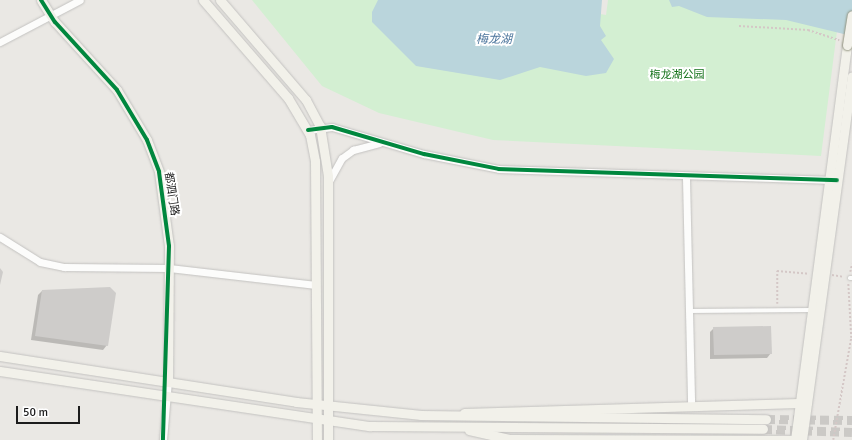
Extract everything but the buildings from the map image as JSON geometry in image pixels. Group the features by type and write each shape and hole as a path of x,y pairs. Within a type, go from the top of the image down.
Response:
{"main road":[{"name":"都泗门路","path":"42,0 52,17 116,90 148,140 159,172 169,246 168,380"},
{"path":"203,0 288,98 308,130 315,161 317,440"},
{"path":"220,0 306,100 320,126 328,185 328,440"},
{"path":"795,440 805,403 847,43 852,15"},
{"path":"462,427 486,436 509,439 802,440 813,310 832,180 852,76"},
{"path":"0,356 168,380 329,406 446,416 766,419"},
{"path":"0,371 370,426 764,429"},
{"path":"446,416 481,410 805,403"}],"street":[{"path":"0,42 52,17 80,0"},
{"path":"308,130 320,126 381,143 499,169 686,178 832,180"},
{"path":"328,185 334,168 342,158 353,150 381,143"},
{"path":"686,178 691,405"},
{"path":"0,238 40,262 58,266 169,268 316,285"},
{"path":"163,440 168,380"}],"lane":[{"path":"689,311 813,310"}],"path":[{"path":"740,26 808,30 847,43"},
{"path":"833,440 851,338 847,287 852,264"},
{"path":"777,271 777,310"}],"green space":[{"name":"梅龙湖公园","path":"252,0 519,0 606,15 608,0 689,0 838,23 821,156 493,140 379,113 322,86"}],"water":[{"name":"梅龙湖","path":"378,0 602,0 600,26 606,36 601,40 614,59 606,73 586,76 540,67 500,80 416,66 372,22 372,12"},
{"path":"669,0 852,0 852,36 786,20 707,17 679,6 672,7"}],"tunnel":[{"path":"766,419 852,420"},
{"path":"763,429 852,432"}],"cycle path":[{"path":"41,0 55,22 117,90 147,140 159,172 169,246 163,440"},
{"path":"308,130 332,127 424,154 499,169 837,180"}]}
